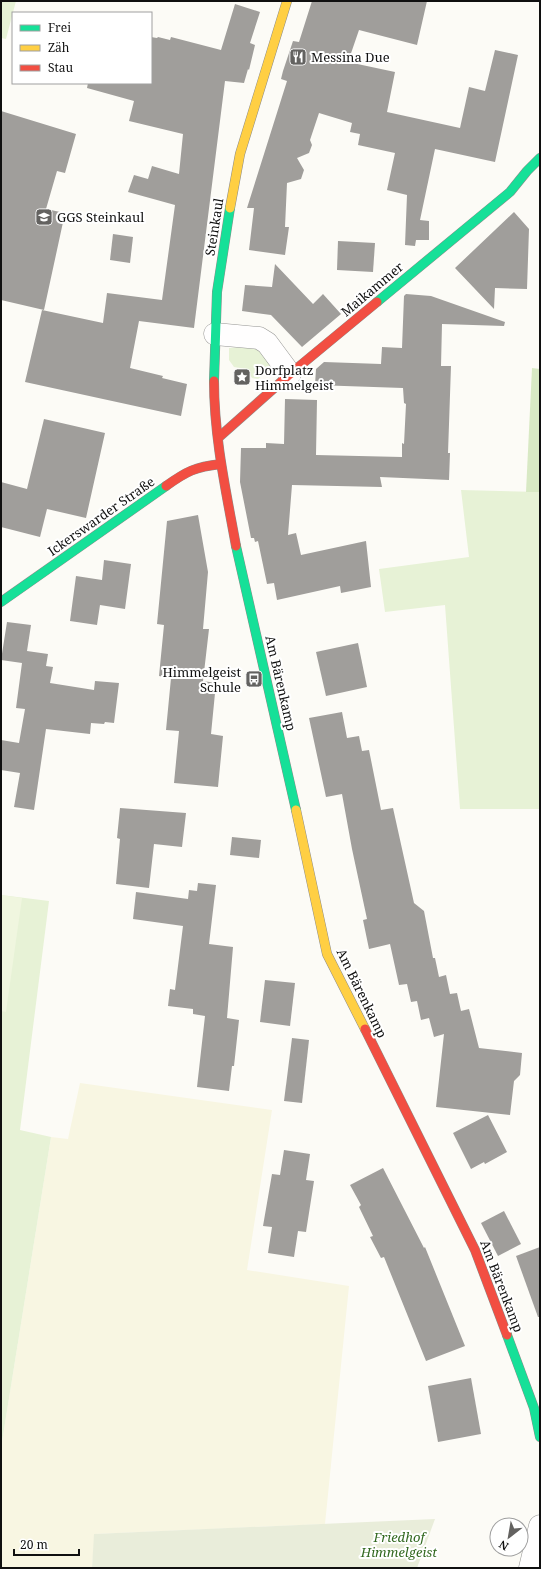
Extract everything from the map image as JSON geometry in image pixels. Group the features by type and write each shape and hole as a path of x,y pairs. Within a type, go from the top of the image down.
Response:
{"street":[{"name":"Steinkaul","path":"221,464 214,400 214,334 217,292 226,225 240,154 287,1"},
{"name":"Maikammer","path":"218,438 290,374 510,192 540,158"},
{"path":"214,334 259,338 267,343 290,374"},
{"name":"Ickerswarder Straße","path":"1,602 185,472 202,466 221,464"},
{"name":"Am Bärenkamp","path":"221,464 237,553 277,722 328,954 475,1250 534,1408 540,1437"},
{"path":"530,1568 540,1526"}],"shaded area":[{"path":"80,1083 272,1110 247,1270 349,1286 325,1524 95,1534 92,1568 1,1568 1,1448 51,1137 68,1139"}],"green space":[{"path":"1,1 16,1 6,39 1,38"},
{"path":"257,346 265,352 271,369 258,379 252,378 246,369 234,367 229,360 229,348"},
{"path":"532,368 540,369 540,492 526,492"},
{"path":"461,490 540,492 540,809 460,809 445,605 385,612 379,569 469,557"},
{"path":"1,895 49,901 20,1130 51,1137 1,1448"},
{"path":"1,895 22,898 6,1012 1,1011"},
{"name":"Friedhof Himmelgeist","path":"435,1519 417,1568 92,1568 94,1534"}],"building":[{"path":"312,1 427,1 417,45 359,30 348,62 395,72 387,112 460,128 469,87 485,91 495,50 518,55 495,162 435,149 420,220 429,221 429,240 416,240 415,246 405,245 407,195 387,190 395,153 358,145 360,134 350,132 352,123 319,113 310,140 312,145 309,153 297,158 304,170 301,179 287,183 285,227 289,227 285,255 249,250 254,208 247,208 287,81 281,79 283,71 293,41 299,42"},
{"path":"235,4 260,12 250,43 255,45 244,83 225,81 194,328 139,321 130,368 163,376 162,378 187,384 181,416 25,382 42,310 103,323 107,293 162,300 175,205 128,192 134,175 148,179 152,166 179,174 183,134 129,121 134,101 87,88 88,84 152,84 152,37 170,40 171,37 221,50"},
{"path":"1,111 76,134 65,173 57,171 46,209 65,213 44,310 1,300"},
{"path":"514,212 529,229 527,289 495,288 494,309 455,268"},
{"path":"113,234 133,237 130,263 110,260"},
{"path":"338,241 375,243 373,272 337,270"},
{"path":"275,264 313,304 323,294 341,314 302,347 271,315 242,311 245,285 272,287"},
{"path":"406,294 431,296 505,322 504,326 442,324 441,366 451,366 448,453 450,453 449,480 380,477 382,487 292,485 288,535 296,533 301,555 366,541 371,587 341,593 340,586 277,600 274,583 267,584 258,541 255,542 254,538 251,538 240,482 241,448 266,448 266,443 284,444 285,399 317,400 316,455 402,457 406,404 404,403 403,388 315,385 316,369 324,362 381,364 382,347 402,348 404,296"},
{"path":"44,419 105,433 86,518 47,509 40,537 1,527 1,482 27,489"},
{"path":"198,515 208,572 203,629 209,629 203,681 216,683 211,734 223,736 218,787 174,783 179,731 166,730 171,678 159,676 164,625 157,624 167,521"},
{"path":"104,560 131,564 125,609 100,605 97,625 70,621 76,576 102,580"},
{"path":"7,622 31,625 27,651 48,654 46,666 53,667 50,683 94,690 95,681 119,683 114,723 91,723 90,734 46,729 34,810 14,807 20,773 1,770 1,740 19,743 25,709 16,708 22,663 1,660"},
{"path":"358,643 367,687 326,696 316,652"},
{"path":"342,712 347,738 359,736 362,751 369,750 381,810 393,808 414,903 424,911 433,958 435,958 439,977 446,975 450,994 457,993 461,1011 469,1009 479,1048 522,1053 520,1075 514,1081 510,1115 436,1107 444,1034 434,1037 429,1018 421,1020 417,1001 411,1002 407,984 399,985 390,944 369,949 363,920 367,919 342,794 326,797 309,718"},
{"path":"120,808 186,813 182,847 154,844 149,888 116,884 120,839 117,838"},
{"path":"232,837 261,840 259,858 230,855"},
{"path":"198,883 216,885 209,944 233,947 227,1018 239,1020 234,1066 232,1066 229,1091 197,1087 205,1016 193,1014 193,1009 168,1006 170,989 175,990 183,926 133,919 136,892 188,899 189,890 197,891"},
{"path":"265,980 295,983 290,1026 260,1022"},
{"path":"292,1038 309,1040 302,1103 284,1101"},
{"path":"488,1115 507,1152 485,1164 484,1162 471,1169 453,1133"},
{"path":"284,1150 310,1154 306,1180 314,1181 306,1232 298,1231 294,1257 268,1253 272,1227 263,1226 272,1174 280,1175"},
{"path":"383,1168 424,1248 425,1247 465,1346 426,1361 384,1257 381,1258 370,1237 373,1236 359,1207 361,1205 350,1185"},
{"path":"504,1211 521,1244 498,1256 481,1223"},
{"path":"540,1247 540,1317 538,1317 516,1256"},
{"path":"471,1378 481,1434 438,1442 428,1386"}],"traffic: fast":[{"path":"377,302 510,192 540,158"},
{"path":"214,381 217,292 230,208"},
{"path":"1,602 166,486"},
{"path":"236,546 296,810"},
{"path":"507,1335 534,1408 540,1437"}],"traffic: slow":[{"path":"230,208 240,154 287,1"},
{"path":"296,810 327,954 365,1029"}],"traffic: jam":[{"path":"218,438 290,374 377,302"},
{"path":"214,381 218,443 236,546"},
{"path":"166,486 192,470 221,464"},
{"path":"365,1029 475,1250 507,1335"}],"place":[{"name":"Messina Due","path":"298,57"},
{"name":"GGS Steinkaul","path":"44,217"},
{"name":"Dorfplatz Himmelgeist","path":"242,377"},
{"name":"Himmelgeist Schule","path":"254,679"}]}
